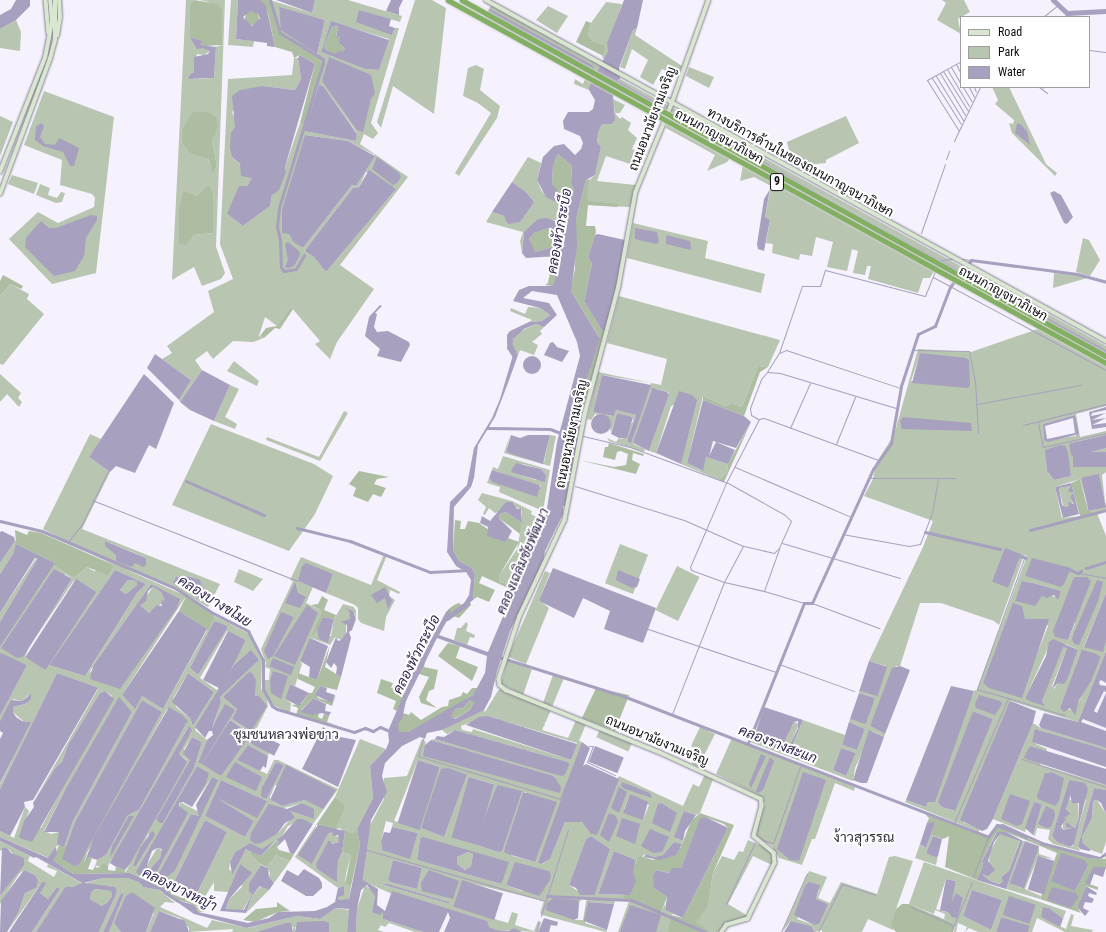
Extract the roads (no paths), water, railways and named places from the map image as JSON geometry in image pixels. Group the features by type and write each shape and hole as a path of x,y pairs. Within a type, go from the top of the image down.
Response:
{"highway":[{"name":"ถนนกาญจนาภิเษก","path":"448,0 1106,363"},
{"name":"ถนนกาญจนาภิเษก","path":"462,0 1106,356"}],"main road":[{"path":"46,0 50,38"},
{"path":"50,0 54,15 55,40"},
{"path":"0,172 45,58 54,15 55,0"},
{"path":"0,194 43,81 60,27 59,0"},
{"name":"ทางบริการด้านในของถนนกาญจนาภิเษก","path":"486,0 672,104 1106,341"},
{"name":"ถนนอนามัยงามเจริญ","path":"709,0 672,104 636,192 619,286 580,438 565,520 520,616 499,679 503,688 659,752 761,799 762,806 754,836 774,853 775,863 748,919 727,925 722,932"}],"water":[{"path":"16,0 30,0 30,6 16,20 0,29 0,15 11,9"},
{"path":"238,0 261,0 266,6 275,47 267,46 267,43 236,39","holes":["251,11 258,14 260,18 252,26 243,17"]},
{"path":"276,0 315,0 312,13"},
{"path":"391,0 403,0 399,8 399,15 386,11"},
{"path":"624,0 643,0 637,28 633,30 619,68 620,79 617,80 665,107 664,117 613,95 615,120 611,124 602,124 598,133 597,142 601,147 595,175 586,180 576,220 577,247 571,291 600,339 581,396 583,408 571,475 568,475 568,479 571,480 566,506 563,506 563,514 545,551 543,562 510,631 497,671 491,697 484,710 442,730 427,733 425,739 420,737 402,746 385,763 382,776 387,792 371,820 363,880 378,889 377,905 385,911 392,891 487,921 489,927 497,930 509,931 514,928 522,932 444,932 450,918 448,912 439,932 423,932 383,919 383,912 380,915 372,912 375,896 367,885 361,890 357,909 356,932 347,932 349,909 336,908 320,919 297,916 247,928 194,914 173,899 194,905 198,912 248,923 269,918 278,912 315,911 327,907 335,902 338,888 344,886 344,895 338,897 339,900 349,899 360,845 357,829 373,798 370,766 386,749 389,742 388,731 413,673 446,612 450,608 450,615 439,635 488,652 546,515 557,442 580,356 577,342 557,295 532,291 523,298 549,303 557,315 544,327 536,324 524,329 512,340 512,344 518,355 495,417 478,445 474,478 471,487 454,507 453,550 459,561 472,568 475,574 473,600 464,608 463,605 469,595 471,580 466,572 456,566 447,552 450,502 467,485 474,448 492,418 500,399 513,355 507,343 507,335 510,331 529,322 542,321 550,315 540,308 513,301 519,290 529,286 552,286 555,281 557,256 526,258 522,253 524,232 538,219 547,218 563,225 564,213 561,205 546,197 537,180 543,157 554,146 564,144 575,155 581,149 583,143 580,136 564,129 563,121 568,112 589,112 593,109 595,100 589,90 589,87 608,51 607,43","holes":["558,154 572,166 571,183 574,191 569,200 557,196 557,190 552,184 553,166","549,228 560,232 563,244 535,252 529,239 534,233","437,638 487,656 485,673 473,695 408,732 399,732 398,724 402,719 406,701","470,700 474,702 470,710 455,719 452,717 451,715 455,709 463,708"]},
{"path":"279,7 325,20 317,54 281,30"},
{"path":"490,9 592,65 595,70 594,75 588,81 486,23 485,17"},
{"path":"359,10 391,19 389,26 395,28 392,35 356,22"},
{"path":"331,21 389,40 379,70 365,69 321,52","holes":["338,26 336,38 340,36 338,42 345,49 343,52 339,51 335,54 326,50 324,46 332,27"]},
{"path":"190,37 202,41 200,45 216,47 214,78 188,79 190,74 194,72 194,57 208,54 210,51 203,48 197,49"},
{"path":"300,55 315,64 285,167 286,172 279,190 272,195 270,206 243,226 227,214 239,186 247,186 252,178 241,176 240,164 232,157 230,148 231,132 235,127 232,96 240,90 263,86 295,90 301,79 298,58"},
{"path":"329,57 371,75 375,93 371,99 363,132 357,130 322,81"},
{"path":"319,84 324,87 357,134 356,141 304,131"},
{"path":"675,111 834,202 1106,350 1106,365 667,123"},
{"path":"41,123 44,126 40,137 45,144 55,145 59,138 79,148 74,166 70,166 63,152 43,146 35,140 36,127"},
{"path":"1019,123 1027,131 1030,145 1015,133 1017,124"},
{"path":"305,135 348,141 375,156 356,186 352,185 303,248 293,242 289,234 282,233 282,210"},
{"path":"377,157 399,173 401,177 397,183 393,185 372,169"},
{"path":"369,170 396,189 326,272 314,257 306,252 306,249 353,188 359,187"},
{"path":"512,182 526,192 534,202 520,222 508,224 504,216 492,212"},
{"path":"770,189 765,217 770,220 764,251 758,249 757,244 764,199"},
{"path":"1054,191 1061,195 1073,217 1067,224 1064,223 1050,193"},
{"path":"91,215 97,216 97,220 86,238 84,256 75,271 54,276 25,247 26,238 41,221 49,228 56,228"},
{"path":"635,228 657,232 659,242 656,244 635,239"},
{"path":"598,234 625,240 619,277 604,334 584,301 592,263 588,258 595,235"},
{"path":"666,235 690,241 691,250 666,244"},
{"path":"288,242 299,251 300,255 294,266 288,268 285,267 288,260 285,244"},
{"path":"380,305 382,306 375,313 377,314 374,327 377,332 388,331 409,342 410,345 401,362 377,356 380,349 365,336 369,317"},
{"path":"553,342 557,347 569,351 562,362 544,355 550,343"},
{"path":"920,353 966,358 969,360 970,386 967,388 912,383"},
{"path":"155,354 191,380 179,400 147,368"},
{"path":"532,356 538,359 541,365 538,371 532,374 526,371 523,365 526,359"},
{"path":"202,370 230,385 214,421 190,410 180,402"},
{"path":"144,374 174,403 156,449 149,445 135,473 116,466 110,472 89,457"},
{"path":"602,375 651,385 631,444 627,441 636,415 616,410 613,416 593,412"},
{"path":"652,388 667,392 669,395 649,451 633,443"},
{"path":"679,391 692,395 697,400 681,464 656,453"},
{"path":"703,400 744,416 751,422 736,448 713,441 709,456 716,442 735,450 728,464 706,457 703,471 687,463"},
{"path":"1106,407 1106,410 1092,413 1091,416 1106,413 1092,420 1106,418 1092,425 1106,423 1106,427 1092,429 1089,412"},
{"path":"617,413 633,417 627,438 619,438 611,434"},
{"path":"597,414 605,414 611,420 611,428 605,434 597,434 591,428 591,420"},
{"path":"1075,415 1079,434 1048,442 1044,440 1043,424","holes":["1073,418 1075,433 1047,439 1045,426"]},
{"path":"903,417 971,423 972,431 902,429 900,421"},
{"path":"511,435 520,438 528,435 550,435 543,464 506,452"},
{"path":"1106,435 1106,448 1073,457 1071,454 1069,445 1071,443"},
{"path":"1061,445 1066,446 1071,476 1054,480 1047,471 1045,450"},
{"path":"1073,452 1106,452 1106,467 1073,467"},
{"path":"516,463 541,469 546,475 545,482 513,473 511,471"},
{"path":"492,470 539,485 541,489 539,489 537,497 492,482 489,478"},
{"path":"1099,474 1106,507 1088,511 1081,478"},
{"path":"1071,483 1079,514 1063,518 1055,487","holes":["1071,486 1068,491 1073,493 1070,497 1074,504 1068,502 1069,506 1066,507 1062,505 1059,488"]},
{"path":"506,502 512,502 517,509 521,508 522,523 506,512 500,514 499,518 512,531 506,542 487,536 488,527 480,523 482,516 490,521"},
{"path":"2,531 14,537 15,541 0,563 0,532"},
{"path":"105,541 146,558 146,565 143,567 135,563 132,567 116,561 116,555 105,546"},
{"path":"16,544 55,563 0,647 0,622 38,558 35,558 0,613 0,574 13,554"},
{"path":"1005,548 1021,554 1008,588 992,582"},
{"path":"1032,558 1071,568 1064,584 1061,587 1025,576"},
{"path":"306,563 333,574 326,593 298,581 302,566"},
{"path":"553,568 656,608 643,643 604,629 610,611 583,598 574,618 541,602 539,600"},
{"path":"54,569 72,579 23,657 17,658 1,648"},
{"path":"115,570 146,584 137,593 85,676 49,665","holes":["128,580 137,581 137,585 126,594 120,590"]},
{"path":"618,570 640,579 637,587 632,588 616,580"},
{"path":"176,576 185,580 188,576 200,580 205,596 200,599 194,595 196,589 193,586 186,589 184,582 176,585 173,583"},
{"path":"1074,577 1087,577 1091,581 1068,640 1055,637 1053,631"},
{"path":"76,579 96,592 45,670 25,657"},
{"path":"1097,580 1103,582 1098,601 1079,645 1074,644 1072,639 1074,633"},
{"path":"1022,581 1061,591 1058,600 1054,595 1047,598 1042,596 1035,606 1015,601"},
{"path":"295,582 298,593 306,597 300,608 285,603"},
{"path":"151,584 180,599 177,608 120,689 90,679 93,666","holes":["153,587 161,592 165,601 161,600 162,606 157,605 149,613 140,605 146,601 148,591"]},
{"path":"385,587 392,601 388,609 385,598 377,603 371,595"},
{"path":"1106,593 1106,642 1103,652 1084,647"},
{"path":"1013,603 1022,606 1025,619 1049,619 1022,698 989,688 983,683"},
{"path":"307,605 318,613 295,665 274,656"},
{"path":"345,608 353,611 356,619 352,630 349,632 351,638 341,677 336,674 337,667 334,663 331,668 326,662 336,637 338,641 341,640 347,632 347,625 341,622 350,619 349,611"},
{"path":"179,611 207,629 163,709 142,696 135,709 122,695"},
{"path":"281,612 294,617 273,656 268,659 264,651"},
{"path":"323,617 334,619 328,643 319,639 317,629"},
{"path":"214,621 227,626 227,629 198,675 190,668"},
{"path":"228,631 246,640 221,689 203,680"},
{"path":"310,638 328,646 317,680 309,677 310,667 300,661"},
{"path":"1053,639 1078,650 1068,678 1064,684 1058,683 1052,689 1067,648 1063,647 1042,701 1045,706 1026,699 1026,696 1046,656 1049,642"},
{"path":"251,650 259,660 220,697 221,702 212,728 225,704 235,710 202,764 198,763 207,740 213,735 212,731 209,731 205,738 195,727 234,665"},
{"path":"1082,650 1100,656 1100,659 1091,681 1079,700 1075,715 1070,708 1064,712 1060,708"},
{"path":"1106,651 1106,683 1101,680 1099,682 1100,685 1106,686 1106,692 1104,691 1094,711 1097,713 1106,693 1106,728 1083,719 1081,722 1106,731 1106,748 1041,728 1039,725 1044,713 1078,722"},
{"path":"1,653 27,665 0,716 0,654"},
{"path":"273,658 294,667 291,675 269,666"},
{"path":"869,661 887,667 877,696 859,690"},
{"path":"900,666 910,670 885,734 870,726 892,668"},
{"path":"273,671 288,676 281,699 271,693 270,681"},
{"path":"249,672 252,673 256,680 255,695 260,697 267,706 251,731 232,719 237,709 223,697"},
{"path":"57,673 98,688 33,800 24,802 25,807 10,836 0,831 0,789"},
{"path":"188,673 214,692 193,726 190,718 172,702"},
{"path":"290,684 309,693 299,706 285,699"},
{"path":"320,686 327,688 326,692 335,695 332,703 315,695"},
{"path":"951,686 974,691 935,802 928,802 926,807 906,800"},
{"path":"105,691 114,699 32,842 22,839 19,837 24,821 34,807 33,803 56,767 62,762 68,745 100,693"},
{"path":"859,693 875,698 866,723 864,724 850,719"},
{"path":"31,694 31,699 25,704 13,707 13,712 16,717 22,721 31,722 0,783 0,739 3,733 0,731 0,721 11,700 22,701"},
{"path":"979,695 1000,701 1002,704 995,715 976,708 975,704"},
{"path":"119,697 132,712 73,821 64,847 57,844 59,832 44,832 65,790"},
{"path":"313,698 326,704 325,711 331,712 329,716 322,713 312,715 300,712"},
{"path":"142,700 162,712 78,866 73,865 62,859 75,822"},
{"path":"1010,701 1036,711 1033,723 993,819 987,829 982,831 960,820"},
{"path":"169,707 182,715 188,721 139,810 128,815 106,855 97,860 89,857 84,864 94,837"},
{"path":"764,707 803,720 789,753 753,740","holes":["798,721 798,728 787,751 784,750 785,741 794,722"]},
{"path":"973,711 993,719 955,811 942,807 938,802"},
{"path":"488,716 577,744 571,760 466,725 479,717"},
{"path":"230,720 251,734 222,775 219,775 202,764"},
{"path":"849,722 865,729 857,750 842,745"},
{"path":"189,726 192,730 179,754 187,761 186,764 130,864 125,870 116,867 110,863 114,855"},
{"path":"323,727 335,736 356,740 338,787 302,769"},
{"path":"1035,729 1106,750 1106,767 1032,742"},
{"path":"455,730 568,762 569,765 565,775 561,776 435,739 437,736 444,737"},
{"path":"869,730 884,737 867,783 861,783 853,780"},
{"path":"256,732 280,744 274,756 250,744"},
{"path":"192,737 202,742 194,768 163,823 160,823 156,819 190,760 183,753"},
{"path":"431,740 554,776 561,787 560,793 423,756 425,745"},
{"path":"582,742 590,748 583,766 586,764 619,779 598,833 596,835 591,834 582,822 565,822 550,859 542,864 538,863"},
{"path":"248,745 268,756 266,768 263,766 260,771 237,760"},
{"path":"595,746 624,758 617,773 589,762"},
{"path":"1030,746 1106,769 1106,785 1026,759 1024,757"},
{"path":"841,748 856,753 846,776 833,770"},
{"path":"761,754 766,756 751,788 749,784"},
{"path":"770,757 774,761 763,790 758,793 756,791"},
{"path":"418,760 440,767 419,830 398,823"},
{"path":"235,762 262,777 256,791 226,777"},
{"path":"276,762 284,765 267,798 264,798 261,796 262,787"},
{"path":"286,765 336,790 323,809 305,800 282,806 270,800"},
{"path":"197,766 209,773 206,783 192,807 183,802 179,803 179,806 188,813 156,873 160,871 191,814 199,816 196,805 212,777 218,780 175,871 161,882 139,875 136,872","holes":["157,848 162,849 160,858 149,870 147,865 152,851"]},
{"path":"448,768 467,775 444,837 421,828 441,769"},
{"path":"803,772 826,780 799,861 790,860 777,849"},
{"path":"1051,772 1064,778 1059,801 1055,806 1038,799 1037,796 1045,773"},
{"path":"469,777 494,784 477,845 452,838"},
{"path":"221,780 267,801 257,818 217,798 254,821 245,837 205,816"},
{"path":"1069,780 1085,783 1088,789 1074,844 1070,847 1057,842 1052,836","holes":["1070,795 1072,803 1079,803 1079,818 1075,828 1066,822 1066,827 1072,828 1063,830 1061,826 1066,819 1063,816 1066,817 1070,814 1066,809"]},
{"path":"622,782 650,793 652,798 625,789 621,786"},
{"path":"497,785 522,791 502,851 498,852 474,844"},
{"path":"619,787 627,792 619,813 611,808"},
{"path":"1094,788 1106,790 1106,814 1101,803 1097,800 1093,801 1092,818 1082,837 1083,843 1091,850 1089,851 1080,849 1078,846"},
{"path":"523,792 557,802 535,862 505,853 504,850"},
{"path":"630,794 648,802 643,820 623,813"},
{"path":"1010,794 1030,801 1022,824 1017,826 1001,819"},
{"path":"1034,802 1042,804 1033,835 1025,828"},
{"path":"302,803 314,809 314,819 290,811 295,818 285,823 277,834 261,843 255,844 250,840 251,833 269,804 287,809"},
{"path":"661,803 677,813 670,832 652,823 658,804"},
{"path":"1046,806 1054,810 1055,816 1051,827 1047,828 1038,824"},
{"path":"684,811 696,815 685,831 683,841 674,837"},
{"path":"609,813 616,816 618,822 609,842 600,835"},
{"path":"129,816 134,816 110,858 112,846"},
{"path":"706,817 728,828 683,918 665,910 667,897 654,888 653,876 656,870 669,873 672,868 681,868 700,818"},
{"path":"622,818 640,824 635,844 616,836"},
{"path":"297,819 303,819 313,824 294,854 290,853 285,839 277,847 279,841 276,840 261,856 246,849 232,875 230,862 235,852 250,843 262,849 282,836"},
{"path":"205,820 227,832 198,891 191,900 181,895 181,891 175,888 174,882"},
{"path":"933,822 935,824 926,848 920,844 927,823"},
{"path":"1003,824 1045,843 1100,857 1106,852 1106,856 1101,859 1087,858 1036,842 1019,833 995,825"},
{"path":"318,825 345,831 342,852 338,861 337,882 317,869 316,864 329,840 332,844 339,842 338,835 333,836 332,832 328,834 312,864 298,855"},
{"path":"392,827 418,833 410,859 382,850 381,841 384,832 390,833"},
{"path":"650,829 669,837 662,852 653,853 641,846"},
{"path":"152,831 155,834 152,840 136,866 133,866 140,848"},
{"path":"997,832 1006,832 1023,841 1006,889 977,880 983,865 982,861","holes":["1000,834 1020,841 1009,871 1001,877 1003,882 999,884 990,881 982,874 988,876 995,870 988,861 994,842"]},
{"path":"591,836 610,849 595,895 580,895 576,888 569,885 586,839"},
{"path":"933,836 942,839 938,856 935,857 926,853"},
{"path":"0,837 48,858 56,846 57,854 53,860 73,874 129,873 169,891 167,895 159,890 143,887 140,883 128,878 103,878 84,883 115,887 117,892 99,932 36,932 65,887 73,887 82,883 36,857 34,858 0,841","holes":["95,889 111,891 112,896 108,902 102,906 90,899 91,893"]},
{"path":"423,837 509,862 501,884 417,860 420,839","holes":["468,852 473,854 471,866 465,870 457,864 457,857"]},
{"path":"1025,841 1039,846 1024,888 1010,883"},
{"path":"674,842 682,844 676,855 660,860 644,857 646,854 654,857 663,855"},
{"path":"2,848 7,848 11,853 24,858 24,865 0,896"},
{"path":"614,851 636,860 633,872 636,881 630,895 598,894"},
{"path":"1061,853 1084,860 1088,866 1075,891 1051,881"},
{"path":"1038,856 1054,861 1044,894 1028,889"},
{"path":"393,860 422,868 417,889 390,882 388,879"},
{"path":"515,862 549,871 551,875 549,882 539,896 506,885"},
{"path":"240,864 252,873 229,899 226,909 244,910 252,894 249,892 249,883 261,865 268,868 269,877 274,883 269,890 260,886 252,896 246,913 220,911"},
{"path":"1093,867 1106,867 1103,877 1094,874 1090,885 1085,883"},
{"path":"304,869 319,878 322,883 322,888 313,896 306,896 281,881 287,870 298,876"},
{"path":"24,870 35,875 38,881 36,888 25,893 19,911 7,932 0,932 1,901"},
{"path":"429,870 459,881 453,899 422,891 421,883"},
{"path":"946,879 956,881 950,912 940,910"},
{"path":"462,880 503,893 494,920 453,907"},
{"path":"42,882 46,883 40,893 48,899 57,887 60,889 32,932 9,932"},
{"path":"809,882 820,885 816,899 828,904 819,924 814,925 794,915 805,886"},
{"path":"385,883 449,902 450,904 384,885"},
{"path":"1086,886 1097,893 1096,895 1089,893 1088,896 1094,899 1092,903 1085,902 1083,908 1089,911 1085,916 1077,907"},
{"path":"1052,887 1076,893 1078,897 1071,908 1047,900"},
{"path":"972,890 1002,900 991,930 963,916"},
{"path":"132,892 155,908 146,932 121,932 114,923 126,896"},
{"path":"121,893 124,894 109,932 103,932"},
{"path":"956,893 963,898 957,918 952,917 948,911"},
{"path":"1009,896 1036,905 1029,924 1003,915"},
{"path":"554,898 577,900 579,903 578,918 574,920 546,910 547,903"},
{"path":"588,902 614,904 607,930 584,921"},
{"path":"630,905 661,915 656,932 620,932"},
{"path":"1043,907 1049,908 1063,919 1060,927 1041,917"},
{"path":"159,911 185,921 189,932 150,932"},
{"path":"1001,917 1030,926 1028,932 996,932"},
{"path":"544,918 558,922 557,926 551,925 549,932 538,932"},
{"path":"324,921 329,923 329,932 295,932 297,922"},
{"path":"791,921 811,926 815,932 784,932"},
{"path":"285,923 291,923 293,932 256,932"}],"waterway":[{"path":"270,0 280,33 323,59 279,208 277,226 280,240 281,267 284,271 296,269 304,255"},
{"path":"1053,0 1067,13 1106,11"},
{"path":"1044,16 1058,5"},
{"path":"1090,50 1106,52"},
{"path":"959,131 927,80 960,62"},
{"path":"956,64 960,72"},
{"path":"951,67 960,82"},
{"path":"947,69 969,106"},
{"path":"943,71 968,111"},
{"path":"940,73 965,115"},
{"path":"936,76 963,120"},
{"path":"932,78 961,124"},
{"path":"964,88 972,102"},
{"path":"970,88 974,97"},
{"path":"974,88 976,92"},
{"path":"954,141 980,88"},
{"path":"1040,88 1047,93"},
{"path":"946,159 949,151"},
{"path":"921,233 945,164"},
{"path":"939,260 952,259"},
{"path":"962,259 971,260"},
{"path":"959,275 971,260 1077,274 1106,282"},
{"path":"779,353 802,286 820,286 825,270 925,296 935,271"},
{"path":"933,277 1106,370"},
{"path":"748,743 804,603 812,603 873,469 891,443 901,386 918,334 935,326 950,287 956,279"},
{"name":"คลองหัวกระบือ","path":"510,340 509,347 514,355"},
{"path":"767,372 779,353 786,350 900,388"},
{"path":"913,350 969,351 975,381 978,433"},
{"path":"758,419 751,415 750,408 761,379 767,372 780,373 896,408"},
{"path":"790,428 810,383"},
{"path":"977,404 1081,385"},
{"path":"836,444 855,397"},
{"path":"1023,425 1106,404"},
{"path":"764,591 724,582 691,570 690,567 726,483 759,419 764,418 878,460"},
{"path":"1038,422 1043,447 1106,433"},
{"path":"487,428 550,429 563,434"},
{"path":"583,436 630,447 728,483 785,515 791,521 779,548 774,553 743,546 724,582 672,714"},
{"path":"735,467 851,517"},
{"path":"68,542 82,524 108,471"},
{"path":"870,478 955,478"},
{"path":"842,534 909,546 920,544 932,513 938,479"},
{"path":"186,481 264,515"},
{"path":"575,486 684,520 743,546"},
{"path":"92,500 298,581"},
{"path":"1030,530 1106,510"},
{"name":"คลองบางขโมย","path":"0,521 42,531 175,588 211,612 248,631 263,660 263,689 272,706 277,709 354,732 365,728 373,731 380,727 392,732"},
{"path":"297,528 350,541 430,572 465,570"},
{"path":"925,532 1000,549"},
{"path":"782,543 900,578"},
{"path":"779,549 764,591 804,603"},
{"path":"1017,555 1026,558"},
{"path":"1008,698 977,689 1025,556"},
{"path":"1086,568 1106,562"},
{"path":"1068,569 1078,573 1081,571"},
{"path":"1078,573 1106,578"},
{"name":"คลองหัวกระบือ","path":"447,618 467,603"},
{"path":"812,603 879,628"},
{"path":"648,629 776,672"},
{"name":"คลองรางสะแก","path":"499,657 626,697 988,837 997,825 1027,837"},
{"path":"779,664 854,691"},
{"path":"954,823 1008,698 1064,715"},
{"path":"423,739 418,756 560,799 582,744"},
{"path":"589,746 593,746 587,762 615,775"},
{"path":"1022,759 1106,787"},
{"path":"759,839 772,843 774,841 801,764"},
{"path":"541,916 568,830"},
{"path":"973,877 988,837"},
{"path":"726,904 755,842"},
{"name":"คลองรางสะแก","path":"1041,843 1082,854"},
{"path":"367,850 545,901"},
{"path":"781,932 807,873"},
{"path":"953,927 972,882"},
{"path":"818,932 842,884 875,895"},
{"name":"คลองบางหญ้า","path":"164,892 178,901"},
{"path":"547,896 631,900 705,932"},
{"path":"911,907 950,924 953,927 951,932"},
{"path":"536,932 539,921"}],"district":[{"name":"ชุมชนหลวงพ่อขาว","path":"286,734"},
{"name":"ง้าวสุวรรณ","path":"864,837"}],"water label":[{"name":"คลองเฉลิมชัยพัฒนา","path":"522,561"}]}
